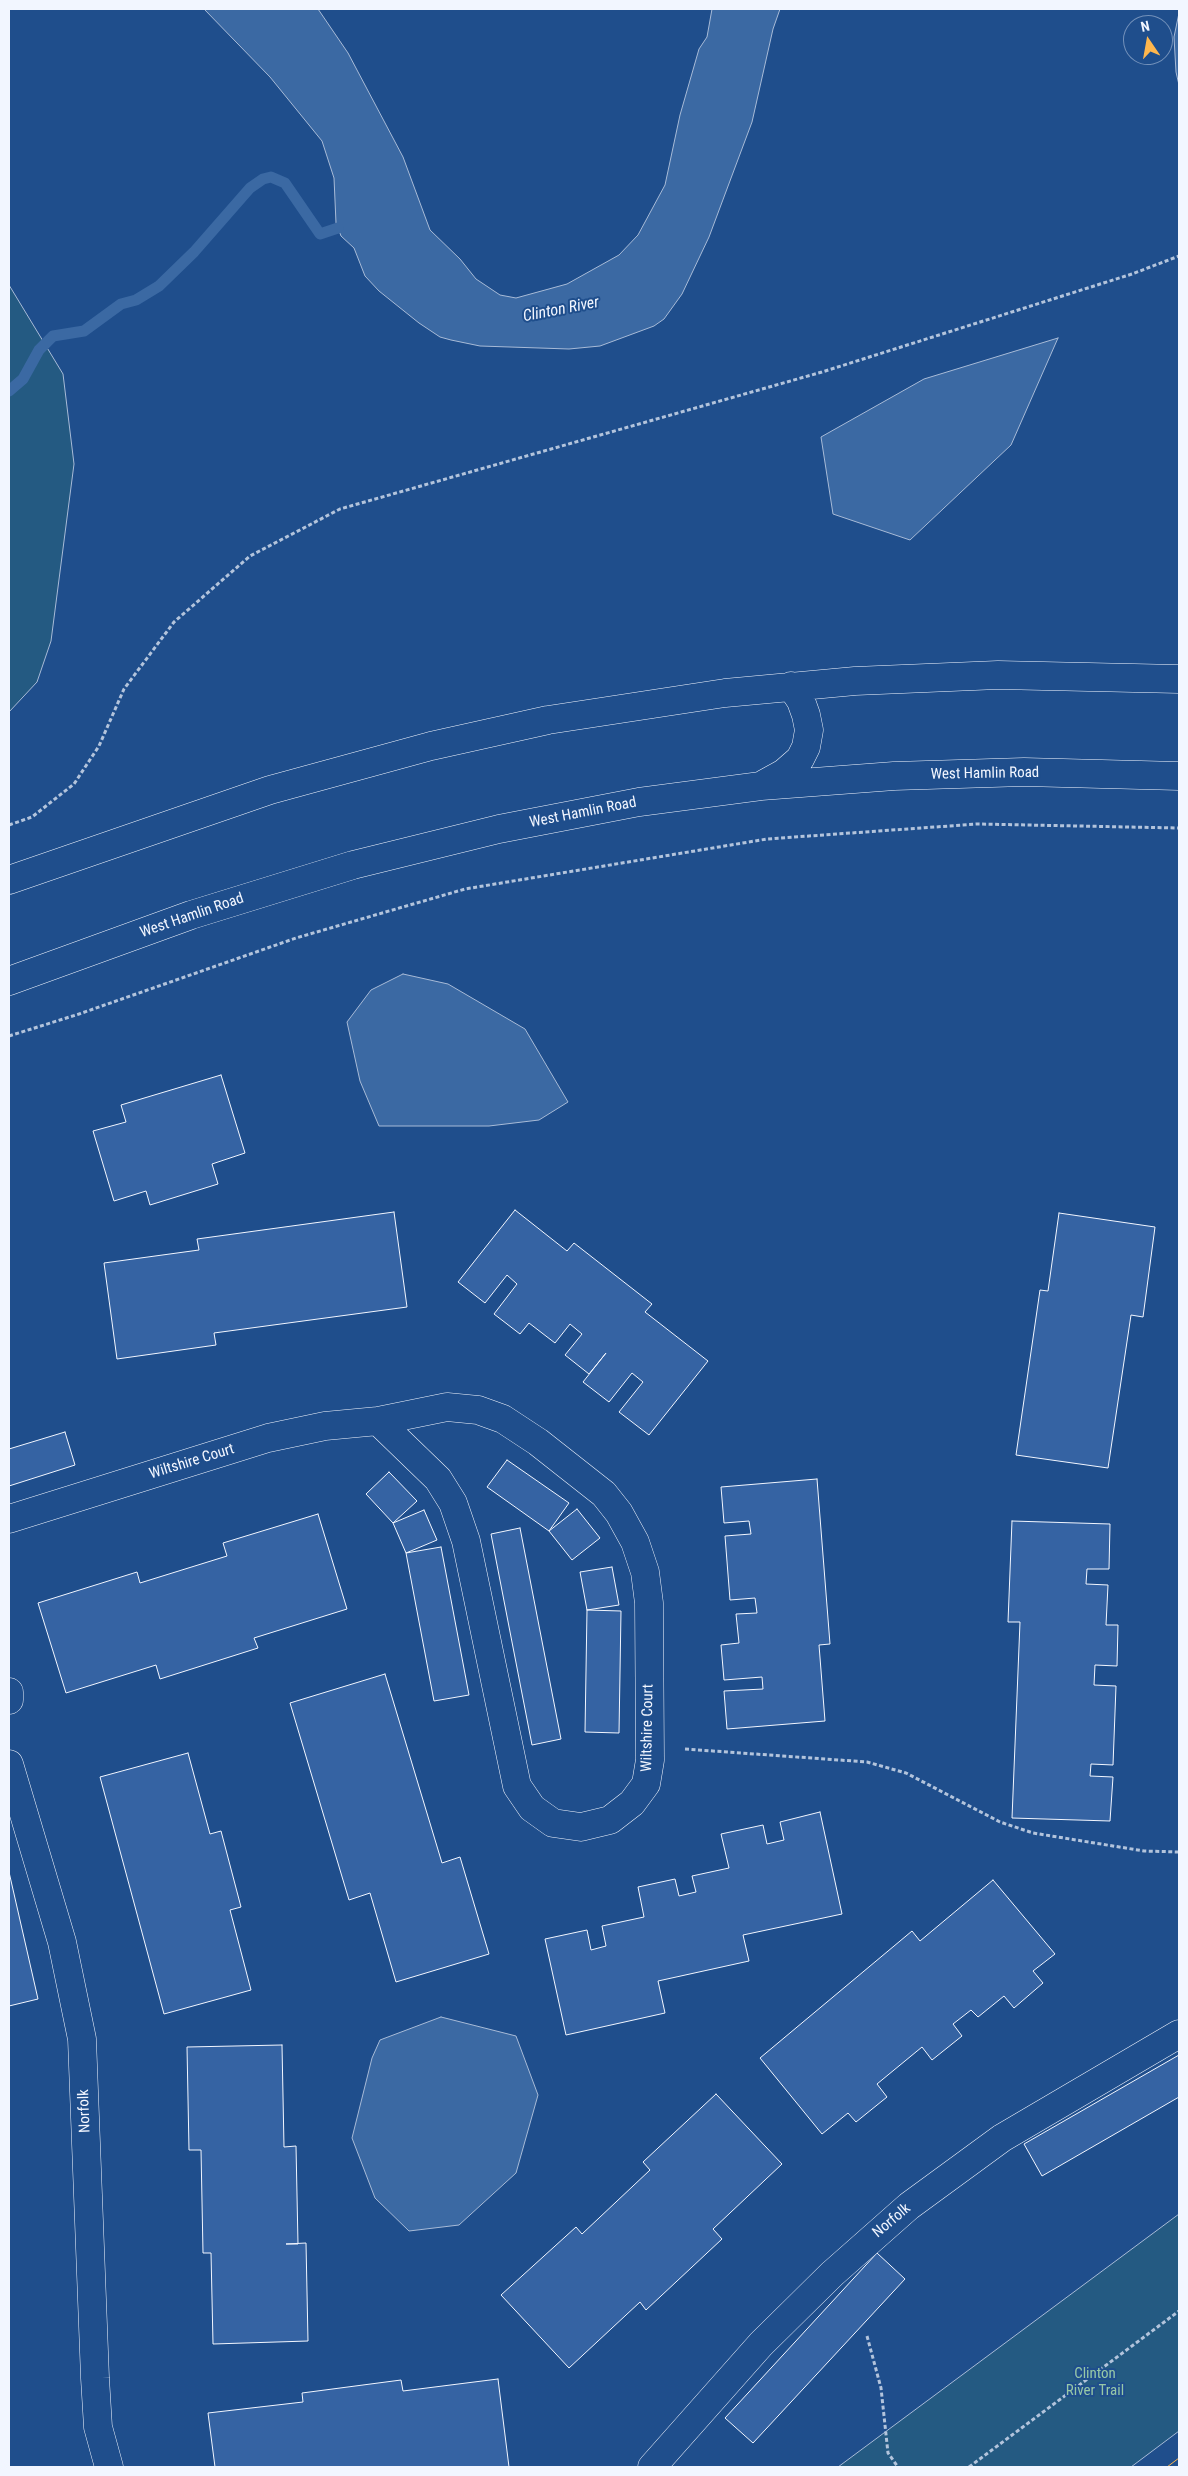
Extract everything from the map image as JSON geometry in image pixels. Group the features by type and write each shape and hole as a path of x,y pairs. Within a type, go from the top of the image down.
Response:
{"street":[{"path":"9,880 270,790 431,746 548,720 725,693 791,686 998,675 1179,680"},
{"path":"761,786 784,774 800,759 806,747 809,730 806,715 801,701 791,686"},
{"name":"West Hamlin Road","path":"9,981 200,912 344,868 499,829 639,802 761,786 894,776 1014,772 1179,776"},
{"name":"Wiltshire Court","path":"9,1519 268,1438 325,1426 378,1421 447,1406 478,1410 503,1420 538,1442 604,1494 619,1513 635,1542 645,1572 649,1603 650,1749 646,1784 632,1803 610,1820 581,1827 554,1823 532,1808 517,1786 466,1541 453,1503 438,1479 378,1421"},
{"path":"9,1692 9,1700"},
{"name":"Norfolk","path":"9,1764 62,1942 82,2039 98,2428 109,2467"},
{"name":"Norfolk","path":"652,2467 761,2344 832,2274 909,2206 1002,2138 1179,2034"}],"path":[{"path":"9,826 32,817 74,784 99,746 124,688 174,622 250,556 340,509 822,372 1132,274 1179,256"},
{"path":"9,1036 79,1014 296,938 465,889 767,839 977,824 1179,828"},
{"path":"650,1749 709,1749 868,1762 906,1773 1000,1822 1034,1833 1144,1851 1179,1852"},
{"path":"969,2467 1179,2311"},
{"path":"867,2336 881,2388 888,2452 898,2467"}],"green space":[{"path":"9,285 63,374 74,464 51,641 37,682 9,712"},
{"name":"Clinton River Trail","path":"1179,2214 1179,2431 1131,2467 838,2467"}],"water":[{"name":"Clinton River","path":"204,9 318,9 348,53 403,157 430,230 460,259 476,279 500,295 516,298 567,284 619,255 638,235 665,185 680,115 699,49 707,37 712,9 780,9 773,29 752,122 709,237 682,294 664,319 654,326 600,346 569,349 480,346 440,337 379,291 365,276 354,248 341,236 336,223 334,178 322,141 270,77"},
{"path":"1179,13 1179,85 1176,72 1174,37"},
{"path":"1058,338 1011,445 910,540 833,514 821,437 924,379"},
{"path":"403,974 448,984 525,1029 568,1102 539,1120 489,1126 379,1126 360,1081 347,1022 371,990"},
{"path":"441,2017 516,2036 538,2095 516,2173 459,2225 409,2231 375,2198 352,2138 372,2058 380,2040"}],"building":[{"path":"221,1075 245,1153 212,1164 218,1184 150,1205 146,1191 114,1201 93,1131 126,1122 121,1105"},
{"path":"515,1210 567,1251 574,1243 652,1304 645,1312 708,1361 649,1435 619,1412 643,1382 632,1373 609,1402 583,1382 606,1353 589,1374 565,1355 582,1334 570,1324 555,1343 529,1323 520,1334 494,1314 517,1284 507,1275 485,1303 458,1282"},
{"path":"394,1212 407,1307 214,1333 216,1345 117,1359 104,1263 199,1250 197,1239"},
{"path":"1059,1213 1155,1227 1143,1317 1131,1315 1108,1468 1016,1455 1040,1290 1048,1291"},
{"path":"65,1432 75,1465 9,1486 9,1449"},
{"path":"507,1460 569,1503 549,1531 487,1487"},
{"path":"389,1472 417,1501 393,1523 366,1494"},
{"path":"817,1479 830,1644 819,1645 825,1721 727,1729 724,1691 763,1689 762,1677 724,1680 721,1645 739,1643 736,1614 757,1613 755,1598 730,1600 725,1536 751,1534 749,1521 724,1523 721,1487"},
{"path":"577,1509 600,1538 572,1560 549,1531"},
{"path":"424,1510 437,1540 406,1553 393,1523"},
{"path":"318,1514 347,1609 254,1638 258,1648 160,1679 156,1665 66,1693 38,1603 137,1572 140,1583 227,1556 223,1543"},
{"path":"1012,1521 1110,1524 1109,1569 1087,1569 1086,1584 1108,1585 1106,1625 1118,1625 1117,1666 1095,1665 1094,1685 1116,1686 1113,1765 1091,1764 1090,1776 1113,1777 1110,1821 1012,1818 1020,1622 1008,1622"},
{"path":"520,1528 561,1739 532,1745 491,1534"},
{"path":"441,1547 469,1695 434,1701 406,1553"},
{"path":"612,1567 619,1605 587,1610 580,1572"},
{"path":"587,1610 621,1611 619,1733 585,1732"},
{"path":"385,1674 442,1863 460,1857 489,1954 396,1982 370,1893 349,1900 290,1703"},
{"path":"188,1753 210,1834 221,1831 241,1907 230,1910 251,1990 164,2014 100,1777"},
{"path":"820,1812 842,1914 743,1935 749,1961 658,1981 665,2013 566,2035 545,1939 587,1930 591,1950 606,1946 602,1926 644,1917 638,1887 675,1879 679,1896 696,1892 692,1876 729,1868 721,1834 763,1825 767,1844 784,1840 780,1822"},
{"path":"9,1872 38,1999 9,2006"},
{"path":"993,1880 1055,1954 1033,1971 1043,1983 1014,2008 1004,1996 978,2017 971,2010 953,2024 962,2036 932,2060 922,2047 877,2084 887,2097 856,2122 848,2113 822,2134 760,2058 912,1931 920,1941"},
{"path":"282,2045 284,2147 296,2146 298,2243 306,2243 308,2341 213,2344 211,2253 203,2253 201,2150 189,2150 187,2047"},
{"path":"1179,2055 1179,2097 1042,2176 1024,2144"},
{"path":"716,2094 782,2164 713,2229 722,2239 646,2310 640,2302 569,2368 501,2295 576,2227 582,2234 650,2170 643,2162"},
{"path":"877,2253 905,2279 753,2443 725,2418"},
{"path":"498,2379 509,2467 215,2467 208,2413 303,2402 302,2393 401,2380 403,2391"}],"waterway":[{"path":"9,391 23,379 39,350 53,336 84,331 121,304 136,300 159,286 194,252 250,188 263,179 271,177 285,183 320,234 338,228"}],"power":[{"path":"1167,2467 1179,2458"}]}
